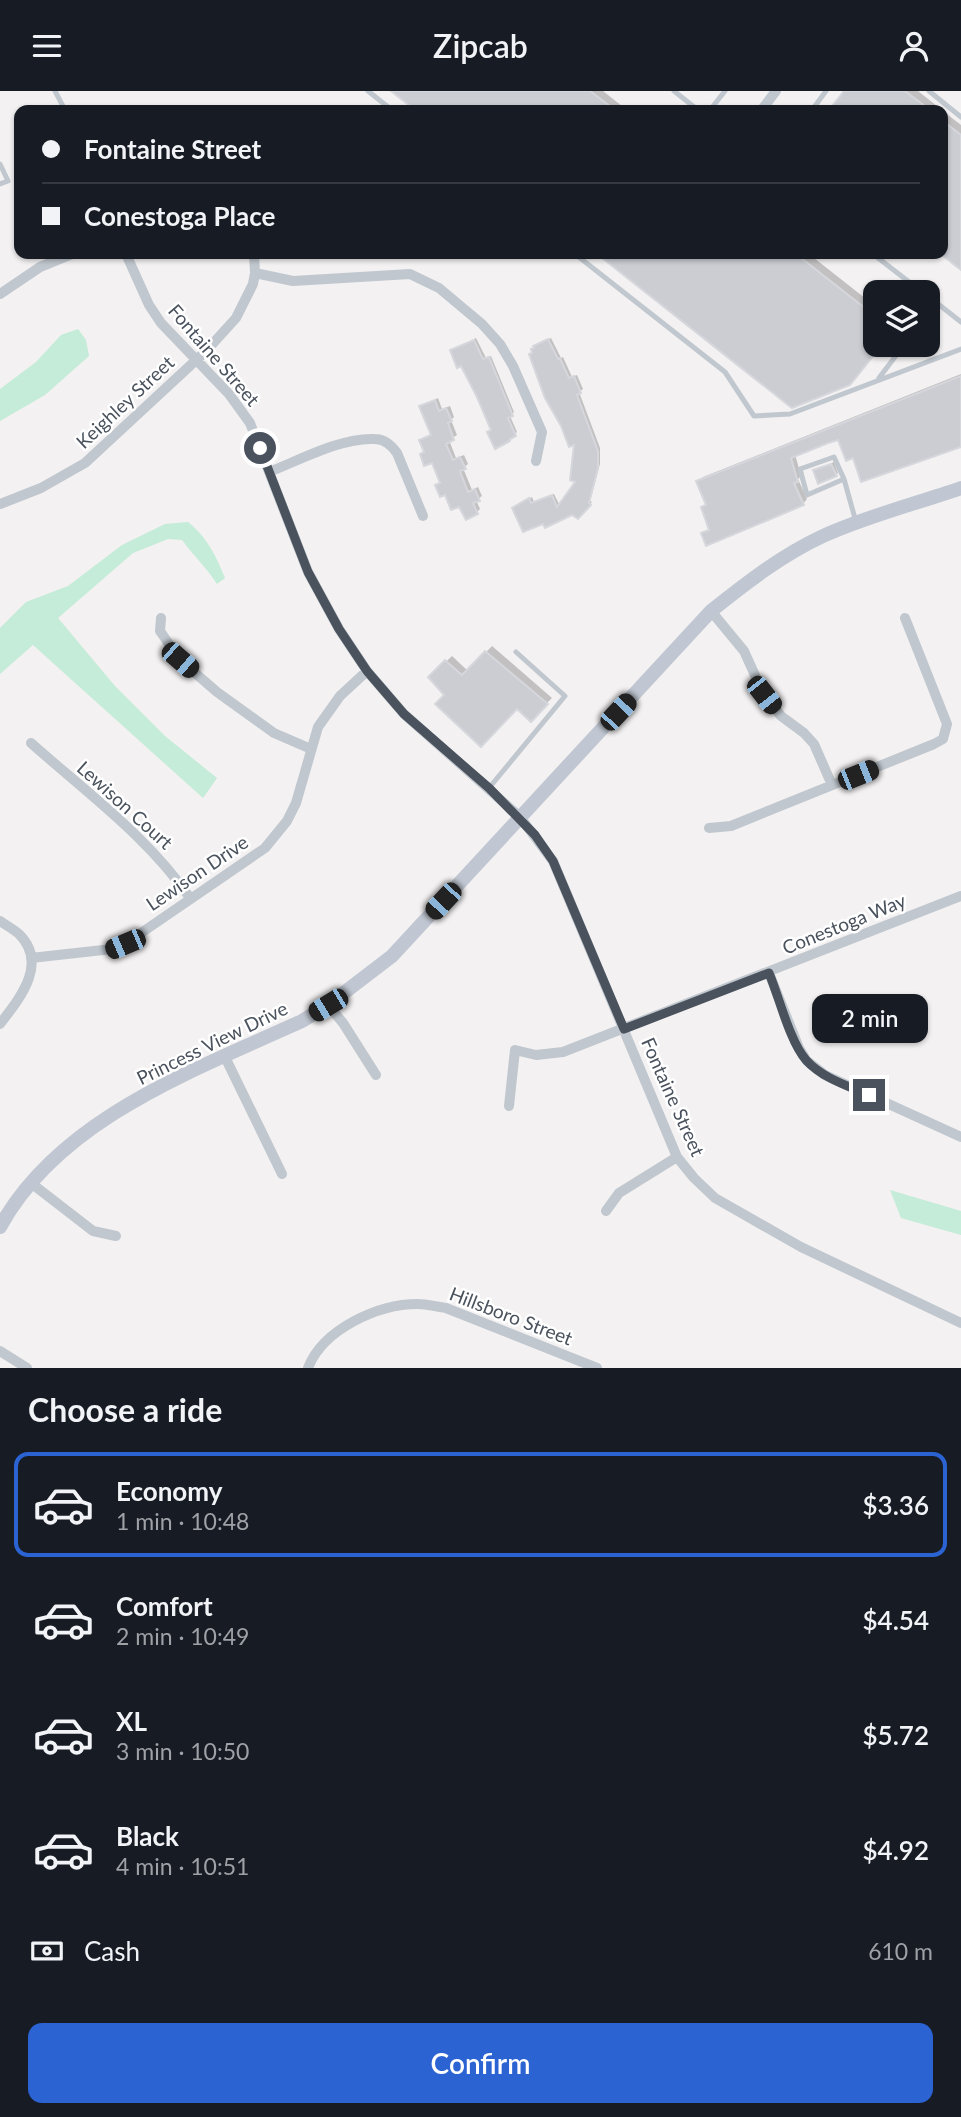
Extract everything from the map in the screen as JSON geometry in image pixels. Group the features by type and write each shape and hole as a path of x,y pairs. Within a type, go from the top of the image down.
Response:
{"main road":[{"name":"Princess View Drive","path":"0,1227 31,1183 50,1162 85,1133 127,1105 302,1021 328,1005 392,956 711,611 761,572 821,537 856,522 960,492"}],"street":[{"path":"0,294 16,281 60,259"},
{"name":"Fontaine Street","path":"128,259 155,314 229,394 250,423 308,572 339,629 367,671 404,714 520,817 553,861 677,1157 715,1198 802,1247 961,1324"},
{"name":"Keighley Street","path":"0,504 41,488 85,463 196,360 236,318 253,284 254,259"},
{"path":"255,273 293,281 410,274 439,288 469,311 500,344 513,366 542,432 536,461"},
{"path":"270,472 346,443 377,438 391,445 397,453 423,516"},
{"path":"711,611 744,651 764,695 781,716 814,744 832,785"},
{"path":"161,618 160,631 180,660 217,692 274,733 311,749"},
{"path":"709,828 731,827 934,744 945,734 947,724 905,618"},
{"name":"Lewison Drive","path":"31,958 112,949 125,944 265,848 287,821 296,803 318,727 340,696 367,671"},
{"name":"Lewison Court","path":"31,743 153,851 190,898"},
{"name":"Conestoga Way","path":"509,1105 514,1050 536,1055 563,1052 961,896"},
{"path":"0,921 19,935 31,958 30,979 0,1024"},
{"path":"769,973 799,1048 807,1061 825,1075 959,1137"},
{"path":"328,1005 343,1023 376,1075"},
{"path":"225,1057 282,1174"},
{"path":"606,1211 619,1193 677,1157"},
{"path":"31,1183 93,1231 116,1236"},
{"name":"Hillsboro Street","path":"308,1368 320,1348 352,1323 391,1308 420,1304 446,1308 597,1368"},
{"path":"0,1351 27,1368"}],"lane":[{"path":"368,91 386,105"},
{"path":"674,91 692,105"},
{"path":"929,91 946,105"},
{"path":"0,164 8,181 0,184"},
{"path":"581,259 725,373 754,416 790,414 961,349"},
{"path":"879,259 907,280"},
{"path":"940,306 961,323"},
{"path":"877,381 895,357"},
{"path":"844,479 807,495 800,469 834,457 844,479 856,522"},
{"path":"489,788 565,696 516,652"}],"green space":[{"path":"78,329 86,340 89,356 45,395 0,421 0,389 36,362 61,335"},
{"path":"188,522 206,541 218,562 225,578 217,584 182,540 168,539 133,553 58,618 115,686 165,736 217,778 203,798 33,645 0,674 0,628 26,602 68,586 122,545 165,524"},
{"path":"890,1190 961,1211 961,1235 901,1218"}],"building":[{"path":"391,91 590,91 608,105 409,105"},
{"path":"844,91 905,91 923,105 833,105"},
{"path":"948,125 961,135 961,270 947,259"},
{"path":"603,259 802,259 863,307 863,357 872,357 850,385 792,408"},
{"path":"548,339 569,378 574,376 581,393 577,395 598,451 598,468 589,503 591,505 578,519 572,515 545,528 543,524 523,532 512,508 529,498 531,503 552,495 557,507 575,482 570,480 574,445 569,447 545,398 529,354 532,353 533,346"},
{"path":"474,340 483,359 489,357 513,416 508,418 516,436 495,449 487,432 491,430 477,397 461,366 457,368 450,350"},
{"path":"961,376 961,447 861,482 853,458 846,461 838,440 828,443 791,458 798,482 794,483 804,505 706,546 701,533 709,530 701,507 706,505 696,481"},
{"path":"435,400 439,411 446,408 452,421 448,423 454,440 446,444 453,460 460,457 466,469 460,471 468,492 475,489 480,501 473,503 478,514 466,520 459,507 451,510 445,495 440,497 435,485 440,483 432,463 424,466 420,454 424,452 419,440 431,435 419,406"},
{"path":"831,464 837,476 818,484 813,470"},
{"path":"485,651 548,704 531,722 517,709 481,747 435,704 444,695 428,677 445,660 462,675"}],"route":[{"path":"260,448 308,572 339,629 367,671 404,714 489,788 535,835 553,861 624,1029 769,973 799,1048 807,1061 825,1075 869,1095"}]}
